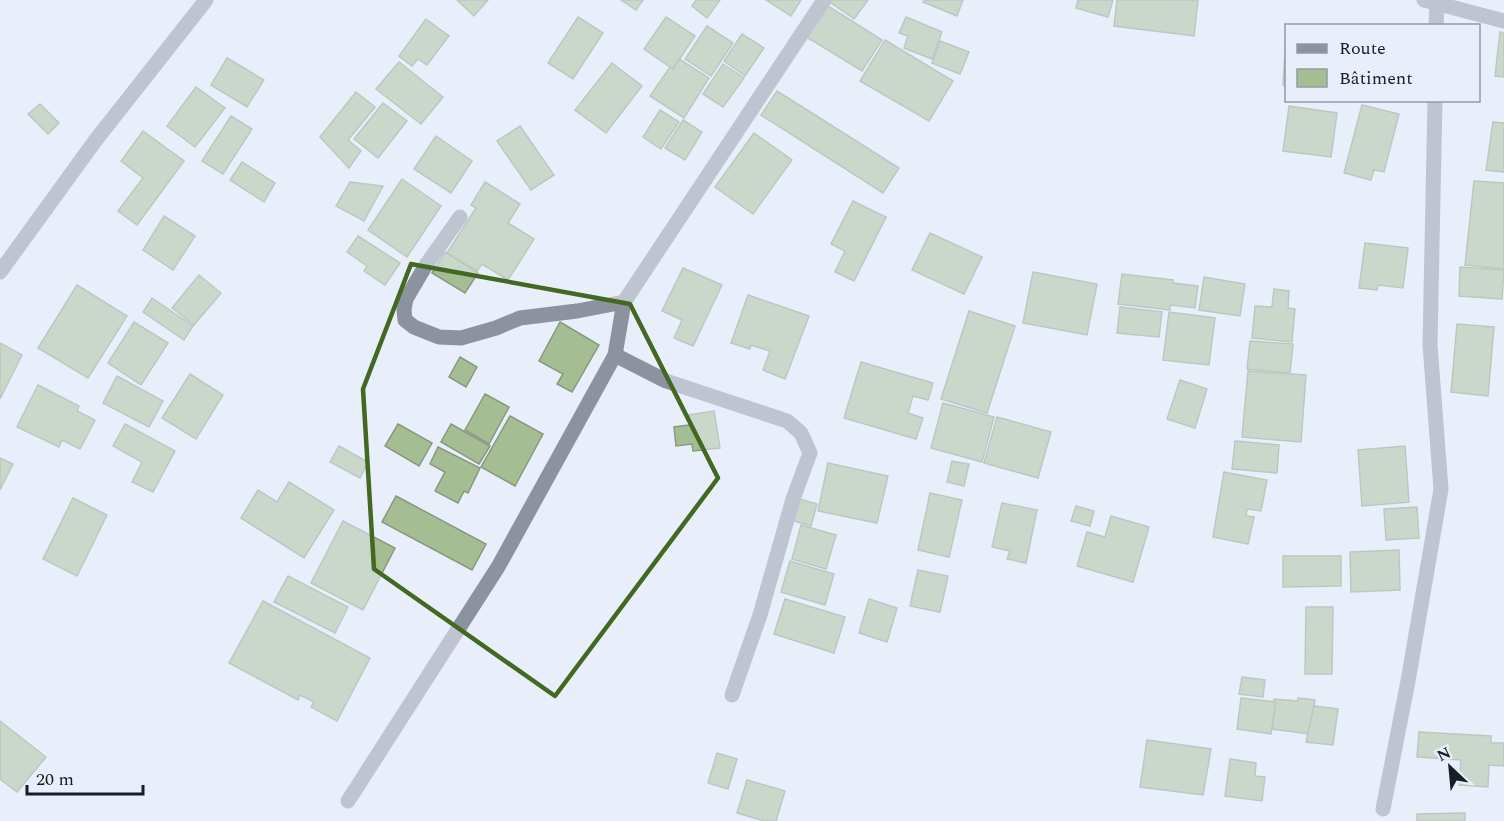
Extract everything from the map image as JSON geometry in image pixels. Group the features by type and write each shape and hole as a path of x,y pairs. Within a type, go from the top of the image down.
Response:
{"street":[{"path":"0,272 95,141 206,0"},
{"path":"348,801 498,567 615,355 624,302 824,0"},
{"path":"1436,24 1431,2 1453,4 1504,21"},
{"path":"1383,809 1442,489 1430,345 1435,102"},
{"path":"460,217 426,265 406,300 405,320 414,327 439,338 461,338 520,318 624,302"},
{"path":"615,355 666,381 787,421 801,434 810,453 793,499 760,615 732,694"}],"highlighted area":[{"path":"411,264 630,304 718,478 555,696 374,569 363,389"}],"building":[{"path":"457,0 488,0 474,16"},
{"path":"621,0 643,0 636,10"},
{"path":"696,0 720,0 707,18 692,6"},
{"path":"766,0 801,0 791,16"},
{"path":"827,0 868,0 854,19"},
{"path":"924,0 963,0 957,16 923,2"},
{"path":"1078,0 1113,0 1108,17 1076,8"},
{"path":"1117,0 1198,0 1194,36 1114,26"},
{"path":"820,1 882,40 862,71 800,33"},
{"path":"578,17 603,33 573,79 548,63"},
{"path":"666,17 695,36 673,69 644,49"},
{"path":"906,17 942,32 932,59 904,48 908,36 899,33"},
{"path":"426,19 449,36 427,65 418,59 412,66 399,56"},
{"path":"707,26 733,43 711,76 685,59"},
{"path":"1500,32 1504,33 1504,77 1495,76"},
{"path":"742,34 764,48 745,76 724,61"},
{"path":"885,40 953,81 929,121 860,81"},
{"path":"940,41 969,52 960,74 932,63"},
{"path":"1285,51 1285,86 1283,85"},
{"path":"227,58 264,80 247,107 211,85"},
{"path":"679,59 709,78 684,118 650,96 670,67 673,69"},
{"path":"399,62 443,97 421,124 376,89"},
{"path":"612,63 642,86 606,133 575,110"},
{"path":"723,64 744,78 723,107 703,94"},
{"path":"196,87 225,108 195,147 167,126"},
{"path":"777,91 899,168 883,193 761,115"},
{"path":"356,92 375,107 348,140 361,151 349,168 320,137"},
{"path":"383,103 407,121 378,158 354,139"},
{"path":"40,104 59,123 48,134 28,114"},
{"path":"1362,105 1399,114 1384,172 1374,170 1371,180 1344,173"},
{"path":"1289,106 1337,113 1331,157 1283,151"},
{"path":"660,110 679,122 661,149 643,137"},
{"path":"231,116 252,129 223,174 202,161"},
{"path":"683,120 702,132 685,160 665,148"},
{"path":"1493,122 1504,123 1504,172 1486,170"},
{"path":"520,126 554,175 531,190 497,141"},
{"path":"143,131 184,161 137,225 118,211 143,178 121,161"},
{"path":"754,133 792,160 753,214 715,187"},
{"path":"436,136 472,161 451,193 414,169"},
{"path":"242,162 275,183 264,202 230,180"},
{"path":"402,179 441,206 407,257 368,230"},
{"path":"1474,181 1504,183 1504,269 1465,265"},
{"path":"350,182 383,186 364,221 336,206"},
{"path":"485,182 520,204 508,223 534,239 508,280 482,264 477,271 447,253 476,208 471,205"},
{"path":"853,201 886,217 854,281 835,272 845,251 831,244"},
{"path":"164,216 195,236 173,270 143,250"},
{"path":"930,233 982,257 964,294 912,270"},
{"path":"358,236 400,263 385,285 364,271 367,266 347,252"},
{"path":"1365,243 1408,248 1403,288 1378,285 1377,290 1359,288"},
{"path":"445,252 478,273 465,293 432,273"},
{"path":"1460,267 1504,270 1502,299 1459,296"},
{"path":"683,268 722,285 693,346 674,338 682,320 662,311"},
{"path":"1033,272 1097,284 1087,335 1023,323"},
{"path":"1122,274 1173,280 1173,283 1198,286 1195,308 1170,305 1170,310 1118,304"},
{"path":"199,275 221,293 194,325 172,308"},
{"path":"1204,277 1245,284 1240,316 1199,310"},
{"path":"77,285 127,316 88,378 38,348"},
{"path":"1274,289 1289,291 1288,308 1295,309 1292,342 1252,338 1255,306 1272,307"},
{"path":"748,295 809,316 785,379 763,370 770,351 751,345 750,349 731,343"},
{"path":"152,298 193,326 184,340 143,312"},
{"path":"1120,307 1162,312 1159,337 1117,333"},
{"path":"969,311 1015,326 987,413 941,399"},
{"path":"1169,312 1215,318 1209,365 1163,360"},
{"path":"134,322 168,343 141,385 108,363"},
{"path":"560,322 599,345 572,392 557,384 563,374 539,361"},
{"path":"1457,324 1494,327 1488,396 1451,392"},
{"path":"1250,341 1293,344 1290,373 1247,369"},
{"path":"0,343 22,355 0,399"},
{"path":"460,357 477,367 466,387 449,377"},
{"path":"861,362 933,383 928,400 913,396 908,413 923,418 916,439 844,418"},
{"path":"1248,371 1306,375 1301,442 1242,437"},
{"path":"190,374 223,395 196,439 162,418"},
{"path":"117,376 163,401 149,427 103,403"},
{"path":"1180,380 1207,389 1195,428 1167,419"},
{"path":"38,385 79,406 77,411 95,420 80,449 62,440 59,447 17,427"},
{"path":"485,394 509,407 489,444 465,430"},
{"path":"943,403 994,417 982,462 931,448"},
{"path":"714,411 720,448 693,451 692,444 676,446 674,427 689,425 688,415"},
{"path":"510,416 543,434 515,486 481,467"},
{"path":"997,417 1051,432 1038,478 984,463"},
{"path":"125,424 175,451 153,492 132,482 142,462 113,446"},
{"path":"398,424 432,443 419,466 385,446"},
{"path":"451,424 490,446 479,464 441,442"},
{"path":"1235,441 1279,445 1277,473 1232,469"},
{"path":"339,446 368,462 360,478 330,462"},
{"path":"1405,446 1409,502 1362,506 1358,450"},
{"path":"438,447 480,468 468,493 464,491 458,503 435,491 445,472 430,464"},
{"path":"0,458 13,464 0,490"},
{"path":"952,461 969,464 964,486 947,482"},
{"path":"828,463 888,476 877,523 818,511"},
{"path":"1224,472 1267,480 1261,511 1247,509 1246,516 1254,517 1248,544 1213,537"},
{"path":"289,482 334,510 304,558 241,518 258,490 277,502"},
{"path":"930,493 962,500 949,557 918,550"},
{"path":"396,496 486,544 472,570 382,522"},
{"path":"73,498 107,515 77,576 43,559"},
{"path":"800,499 817,504 811,526 794,521"},
{"path":"1002,503 1037,510 1026,563 1007,559 1010,551 992,547"},
{"path":"1076,506 1094,511 1090,526 1071,521"},
{"path":"1417,507 1419,538 1386,540 1384,509"},
{"path":"1111,516 1149,527 1133,582 1077,566 1087,532 1105,537"},
{"path":"343,521 395,548 363,610 311,583"},
{"path":"801,525 836,535 826,569 792,559"},
{"path":"1399,550 1400,590 1351,592 1350,552"},
{"path":"1283,556 1341,556 1341,586 1283,587"},
{"path":"790,561 834,574 825,605 781,592"},
{"path":"918,570 948,576 940,612 910,606"},
{"path":"288,576 348,607 335,633 274,602"},
{"path":"785,599 845,617 834,653 774,634"},
{"path":"869,599 897,608 887,642 859,633"},
{"path":"263,601 370,658 337,721 311,707 314,702 300,695 298,700 229,663"},
{"path":"1306,607 1333,607 1332,674 1305,674"},
{"path":"1242,677 1265,680 1263,697 1239,694"},
{"path":"1241,698 1276,702 1271,734 1237,729"},
{"path":"1298,698 1315,700 1309,734 1272,729 1276,702 1273,702 1274,699 1298,701"},
{"path":"1314,706 1338,709 1333,745 1306,742"},
{"path":"0,721 46,757 17,792 0,779"},
{"path":"1419,732 1491,736 1491,743 1504,743 1504,766 1489,765 1488,787 1459,785 1461,760 1417,757"},
{"path":"1147,740 1211,749 1203,795 1140,787"},
{"path":"717,753 737,759 728,789 708,783"},
{"path":"1230,759 1256,763 1255,776 1265,777 1262,801 1225,796"},
{"path":"747,780 785,791 776,821 764,821 737,813"},
{"path":"1465,813 1465,821 1417,821 1417,814"}]}
